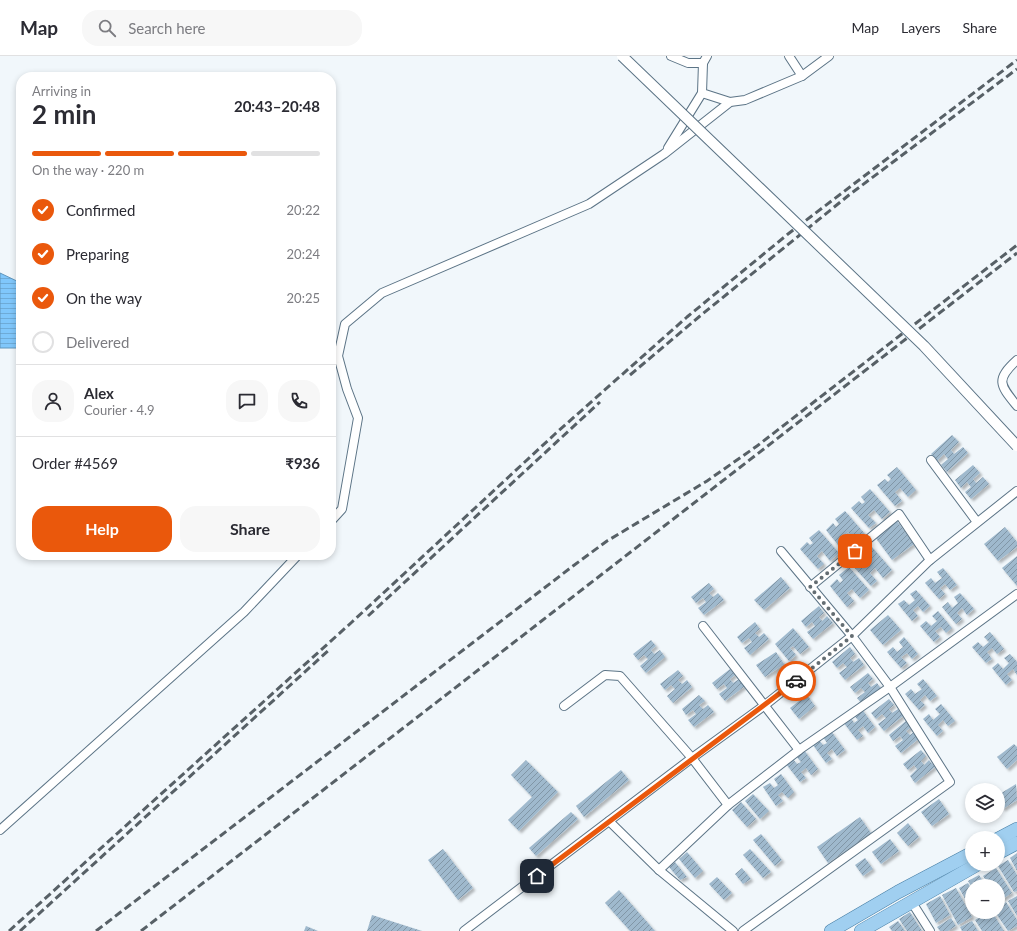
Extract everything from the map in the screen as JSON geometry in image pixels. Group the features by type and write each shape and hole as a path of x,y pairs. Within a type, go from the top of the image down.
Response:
{"main road":[{"path":"1005,835 1017,829"},
{"path":"1005,849 1017,843"},
{"path":"831,931 898,892 965,857"},
{"path":"861,931 966,871"}],"street":[{"path":"622,56 924,346 1017,446"},
{"path":"664,154 702,93 705,59 688,63 671,56"},
{"path":"790,56 802,76"},
{"path":"702,93 730,102 745,100 802,76 829,56"},
{"path":"336,516 342,509 358,418 347,389 338,356 345,324 382,293 589,204 664,154 730,102"},
{"path":"1017,360 1007,369 1002,377 1002,384 1017,406"},
{"path":"931,460 977,522"},
{"path":"464,931 692,758 765,705 852,636 930,560 1017,491"},
{"path":"810,587 899,514 930,560"},
{"path":"743,931 950,782 890,687 852,636 781,551"},
{"path":"0,830 244,612 293,560"},
{"path":"659,870 728,805 799,750 890,687 1017,594"},
{"path":"703,626 799,750"},
{"path":"564,706 605,675 620,676 692,758 728,805"},
{"path":"609,821 659,870 733,931"},
{"path":"911,902 930,931"}],"water":[{"path":"0,273 16,281 16,348 0,348"}],"building":[{"path":"952,435 959,442 951,450 954,454 963,447 968,453 947,472 941,465 948,459 944,454 937,461 931,454"},
{"path":"973,465 980,473 973,479 976,483 983,477 989,484 971,499 965,492 971,487 967,482 961,488 955,480"},
{"path":"897,467 916,490 908,497 900,488 895,492 902,501 895,506 877,485 885,479 888,482 891,479 887,475"},
{"path":"870,489 890,512 882,519 874,510 868,515 876,523 869,528 851,508 859,501 862,504 865,502 861,497"},
{"path":"845,511 865,534 856,542 848,532 843,537 850,545 843,551 826,530 833,523 836,527 839,524 835,519"},
{"path":"897,521 914,544 892,560 875,537"},
{"path":"1005,527 1017,542 1017,547 998,561 984,544"},
{"path":"819,530 839,553 830,561 822,551 817,556 824,564 818,569 800,549 807,542 810,545 813,543 809,538"},
{"path":"872,547 892,570 883,578 875,568 870,573 877,581 871,586 853,566 860,559 863,563 866,560 862,555"},
{"path":"1017,556 1017,586 1002,568"},
{"path":"849,567 869,590 860,598 852,589 847,593 854,601 847,607 830,586 837,579 840,583 843,580 839,575"},
{"path":"943,568 957,585 950,590 945,584 940,588 945,594 939,599 925,583 931,578 935,583 942,578 937,572"},
{"path":"781,577 790,588 764,610 754,600"},
{"path":"709,583 714,589 709,593 713,597 718,593 724,600 704,615 698,608 706,602 703,598 696,603 691,597"},
{"path":"916,590 930,606 923,612 918,606 913,610 918,616 912,621 898,604 904,600 909,605 915,600 910,594"},
{"path":"960,593 974,609 967,615 962,608 957,613 962,619 956,624 942,607 948,602 952,608 958,603 954,597"},
{"path":"819,606 824,613 819,617 822,621 827,616 833,623 813,639 807,632 815,626 812,622 806,627 801,621"},
{"path":"938,611 952,628 946,633 941,627 935,631 940,637 934,642 920,626 926,621 931,626 937,621 932,616"},
{"path":"888,615 901,630 883,645 870,630"},
{"path":"755,622 760,629 755,633 759,637 764,633 769,639 750,655 744,648 752,642 749,638 742,643 737,637"},
{"path":"793,628 809,647 800,654 793,646 790,648 796,655 789,661 775,644"},
{"path":"990,632 1004,649 997,654 992,648 987,652 992,659 986,663 972,647 978,642 983,647 989,642 984,637"},
{"path":"904,637 918,654 912,659 907,653 901,657 907,663 901,668 887,652 893,647 897,652 903,647 899,642"},
{"path":"651,640 656,646 651,650 654,654 660,650 665,657 646,673 640,666 648,659 644,655 638,660 633,654"},
{"path":"850,647 855,654 850,658 853,662 859,658 864,665 845,680 839,673 847,667 843,663 837,668 832,662"},
{"path":"776,652 784,664 765,677 756,665"},
{"path":"1010,654 1017,662 1017,675 1013,669 1007,674 1012,680 1006,685 992,668 998,663 1003,669 1009,663 1004,658"},
{"path":"730,669 735,675 730,679 733,683 739,679 745,686 725,701 719,694 727,688 724,684 717,689 712,683"},
{"path":"678,670 683,676 678,680 682,684 687,680 692,687 673,703 667,696 675,689 671,685 665,690 660,684"},
{"path":"868,673 873,679 868,683 871,687 877,683 882,690 863,705 857,698 865,692 861,688 855,693 850,687"},
{"path":"923,679 937,696 930,701 925,695 920,700 925,705 919,710 905,694 911,689 915,694 922,689 917,684"},
{"path":"699,695 705,701 699,705 703,709 708,705 714,712 694,727 688,720 696,714 693,710 686,715 682,709"},
{"path":"807,695 815,706 799,719 790,708"},
{"path":"889,699 894,705 889,709 892,713 898,709 903,716 884,731 878,724 886,718 882,714 876,719 871,713"},
{"path":"941,704 955,721 948,726 943,720 938,725 943,731 937,736 923,719 929,714 933,720 940,714 935,709"},
{"path":"861,708 875,727 868,733 863,726 858,730 863,736 857,740 843,722 850,717 854,723 858,720 853,714"},
{"path":"907,720 912,727 906,731 910,735 915,731 921,737 901,753 895,746 903,740 900,736 893,741 889,735"},
{"path":"831,731 845,750 837,756 832,749 827,753 832,759 826,763 813,745 819,740 823,745 827,743 823,737"},
{"path":"1014,744 1017,747 1017,760 1007,769 997,757"},
{"path":"804,750 818,769 811,775 806,768 801,772 806,778 800,782 786,764 793,759 797,764 801,762 796,756"},
{"path":"921,750 926,756 921,761 924,765 929,760 935,767 915,783 910,776 917,769 914,765 908,770 903,764"},
{"path":"526,760 558,792 519,831 508,820 532,797 511,775"},
{"path":"621,770 629,780 584,817 576,806"},
{"path":"781,774 794,792 788,798 782,792 778,795 783,801 776,806 763,787 770,783 774,788 778,785 774,779"},
{"path":"1016,784 1017,800 1005,808 1005,791"},
{"path":"753,794 769,811 760,819 745,801"},
{"path":"939,799 949,814 932,826 921,812"},
{"path":"741,802 756,819 747,827 732,810"},
{"path":"571,812 578,819 536,856 529,848"},
{"path":"860,817 871,833 828,863 817,847"},
{"path":"908,823 919,837 908,846 897,833"},
{"path":"761,834 782,860 775,866 753,840"},
{"path":"890,839 899,851 881,864 872,852"},
{"path":"443,849 473,888 458,900 428,860"},
{"path":"750,849 771,872 763,878 743,855"},
{"path":"687,852 703,871 695,878 679,859"},
{"path":"1017,853 1017,871 1010,858"},
{"path":"865,858 873,869 863,876 855,865"},
{"path":"1008,860 1017,875 1017,891 1014,892 1001,871 1005,871 1005,862"},
{"path":"675,862 687,877 680,880 669,867"},
{"path":"742,868 751,879 743,884 735,874"},
{"path":"991,871 998,871 1003,879 985,879 983,876"},
{"path":"979,875 982,879 972,879"},
{"path":"717,877 732,893 724,900 709,884"},
{"path":"1005,882 1012,893 1005,897"},
{"path":"965,885 965,899 959,888"},
{"path":"956,888 965,904 965,919 968,919 958,925 942,895"},
{"path":"619,890 655,931 630,931 605,903"},
{"path":"940,896 950,915 936,923 926,904"},
{"path":"1017,896 1017,916 1008,901"},
{"path":"1005,903 1017,920 1017,926 1008,931 1000,919 1005,919"},
{"path":"910,912 922,931 907,931 899,919"},
{"path":"372,915 422,931 367,931"},
{"path":"951,918 956,926 948,931 940,931 937,927"},
{"path":"996,919 1004,931 982,931 975,920"},
{"path":"898,921 905,931 892,931 889,927"},
{"path":"972,921 978,931 962,931 960,927"},
{"path":"306,926 318,931 304,931"}],"railway":[{"path":"9,931 352,622 555,434 687,317 788,234 1017,60"},
{"path":"630,375 849,195 1017,69"},
{"path":"96,931 573,566 607,541 707,481 757,446 1017,245"},
{"path":"141,931 1017,253"},
{"path":"368,616 600,402"},
{"path":"20,931 330,649"}],"way so far":[{"path":"796,681 852,636 810,587 855,551"}],"route":[{"path":"537,876 796,681"}]}
